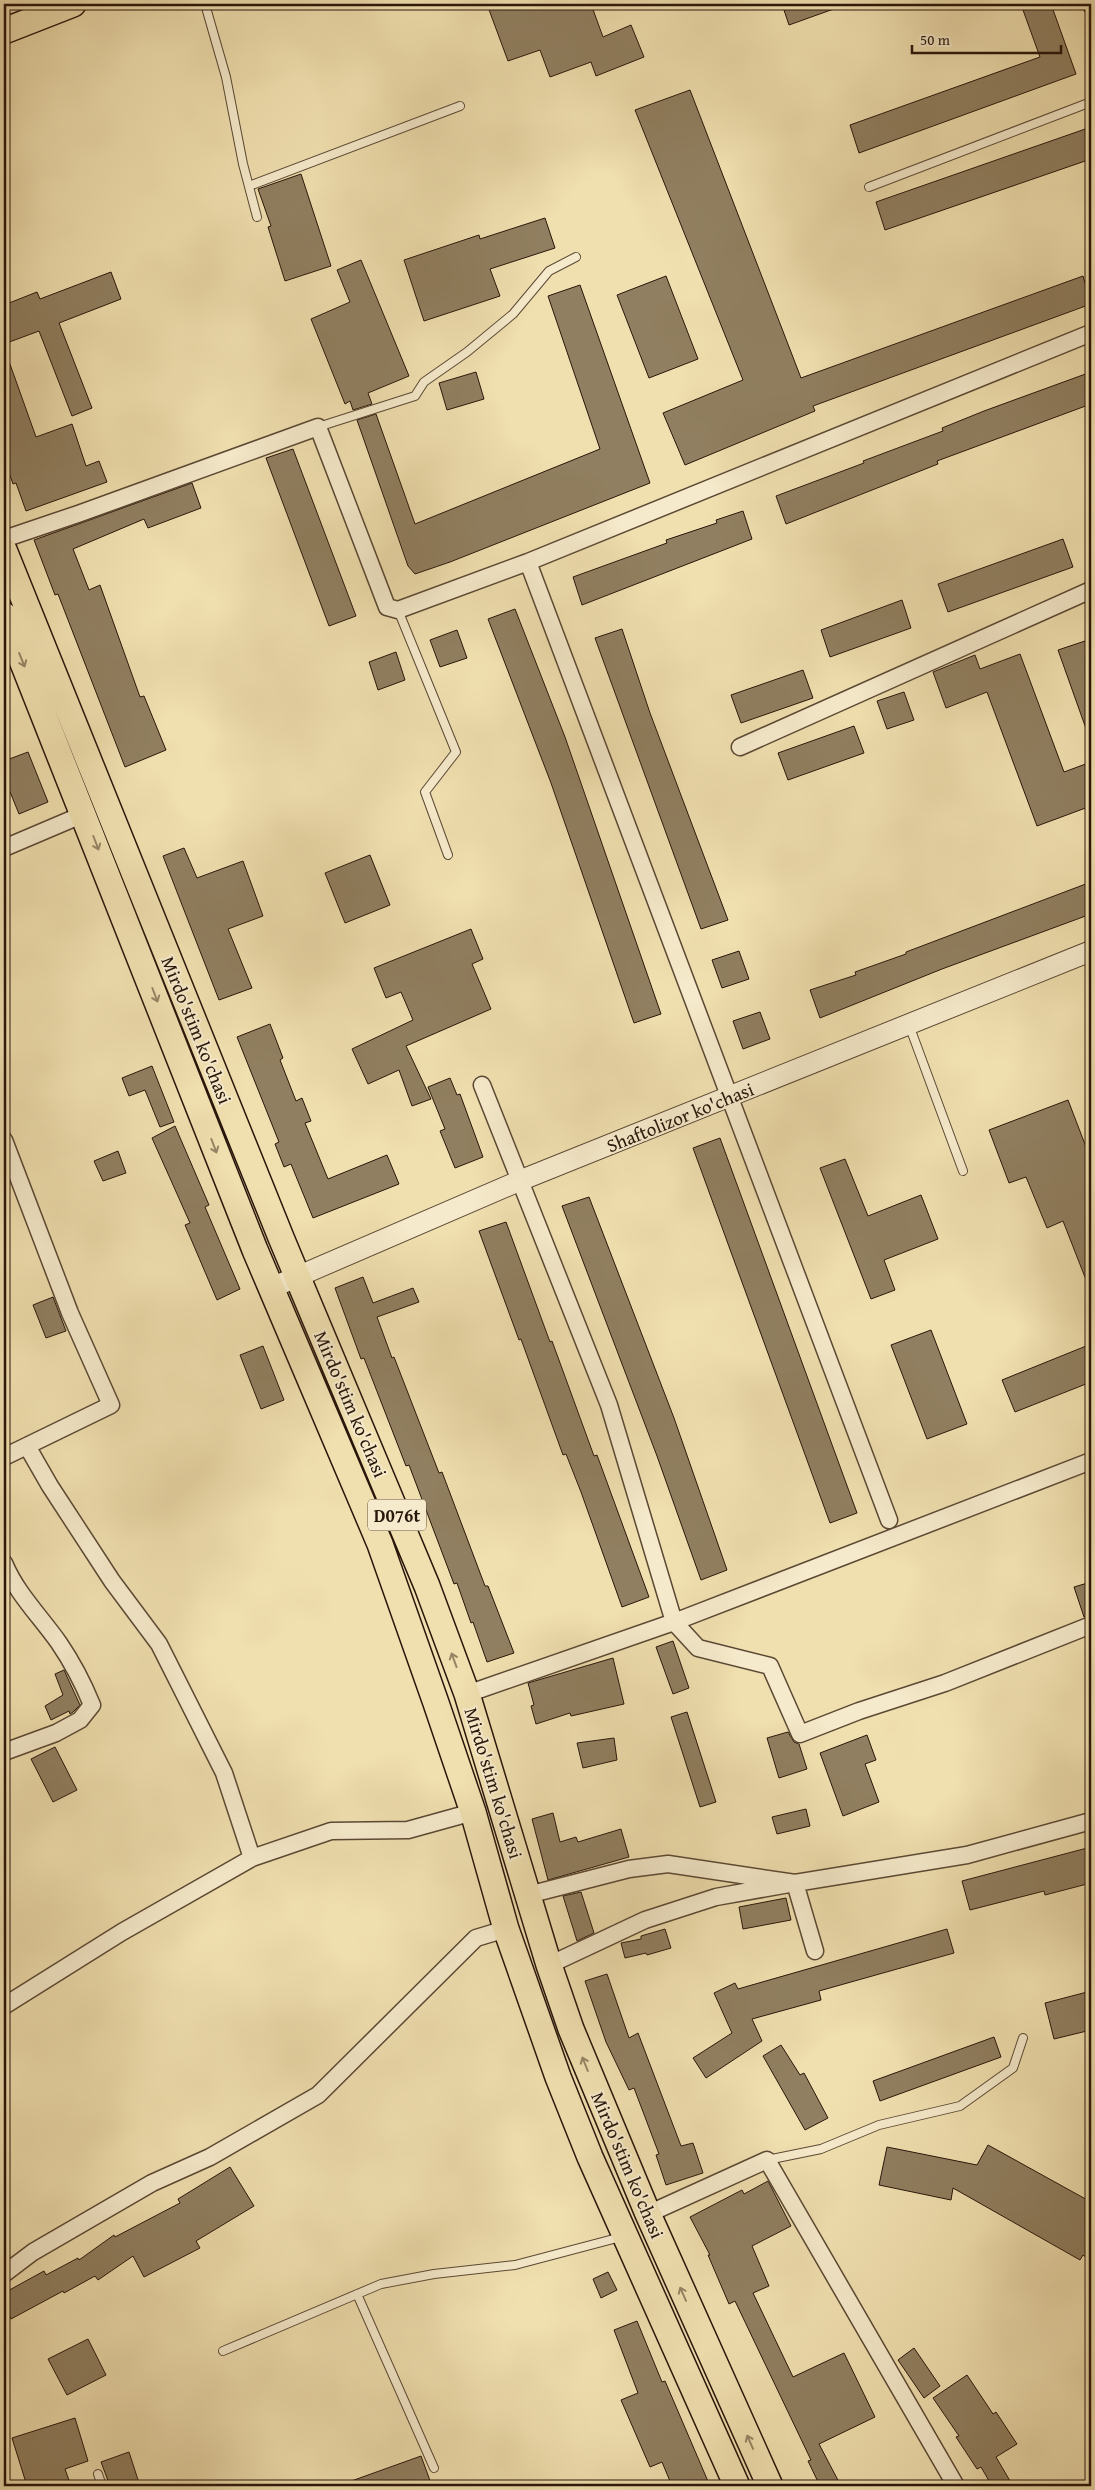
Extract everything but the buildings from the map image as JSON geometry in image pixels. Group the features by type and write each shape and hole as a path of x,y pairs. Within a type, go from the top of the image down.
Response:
{"main road":[{"path":"4,31 73,4"},
{"name":"Mirdo'stim ko'chasi","path":"4,550 298,1276 427,1586 467,1694 549,1965 571,2029 648,2214 770,2486"},
{"name":"Mirdo'stim ko'chasi","path":"4,615 270,1288 380,1544 473,1812 506,1929 558,2077 590,2157 737,2486"},
{"path":"506,1929 535,1919"}],"street":[{"path":"4,538 78,514 318,427 387,607 398,610 528,562 1091,333"},
{"path":"528,562 889,1520"},
{"path":"740,747 1091,590"},
{"path":"4,848 84,814"},
{"name":"Shaftolizor ko'chasi","path":"270,1288 519,1181 1091,952"},
{"path":"482,1084 609,1405 674,1622 698,1648 770,1666 800,1734 859,1711 945,1683 1091,1625"},
{"path":"4,1140 70,1313 112,1405 4,1457"},
{"path":"27,1446 50,1486 112,1581 159,1644 224,1773 252,1858"},
{"path":"467,1694 674,1622 1091,1461"},
{"path":"4,1564 13,1584 60,1644 84,1686 92,1705 80,1720 56,1733 4,1752"},
{"path":"4,2006 122,1932 252,1858 330,1831 408,1830 473,1812"},
{"path":"549,1965 645,1920 716,1897 967,1855 1091,1821"},
{"path":"528,1895 629,1870 668,1864 795,1883"},
{"path":"795,1883 815,1951"},
{"path":"4,2274 33,2252 152,2183 210,2157 318,2096 476,1938 506,1929"},
{"path":"648,2214 767,2160 956,2486"}],"lane":[{"path":"205,4 226,77 257,217"},
{"path":"869,187 1091,102"},
{"path":"249,186 460,106"},
{"path":"318,427 415,396 424,382 467,352 513,314 549,271 576,257"},
{"path":"398,610 456,752 425,792 448,855"},
{"path":"909,1025 963,1171"},
{"path":"767,2160 821,2149 879,2125 960,2106 1014,2068 1022,2038"},
{"path":"223,2351 381,2284 434,2274 515,2265 625,2236"},
{"path":"357,2294 434,2468"},
{"path":"98,2474 102,2486"}]}
